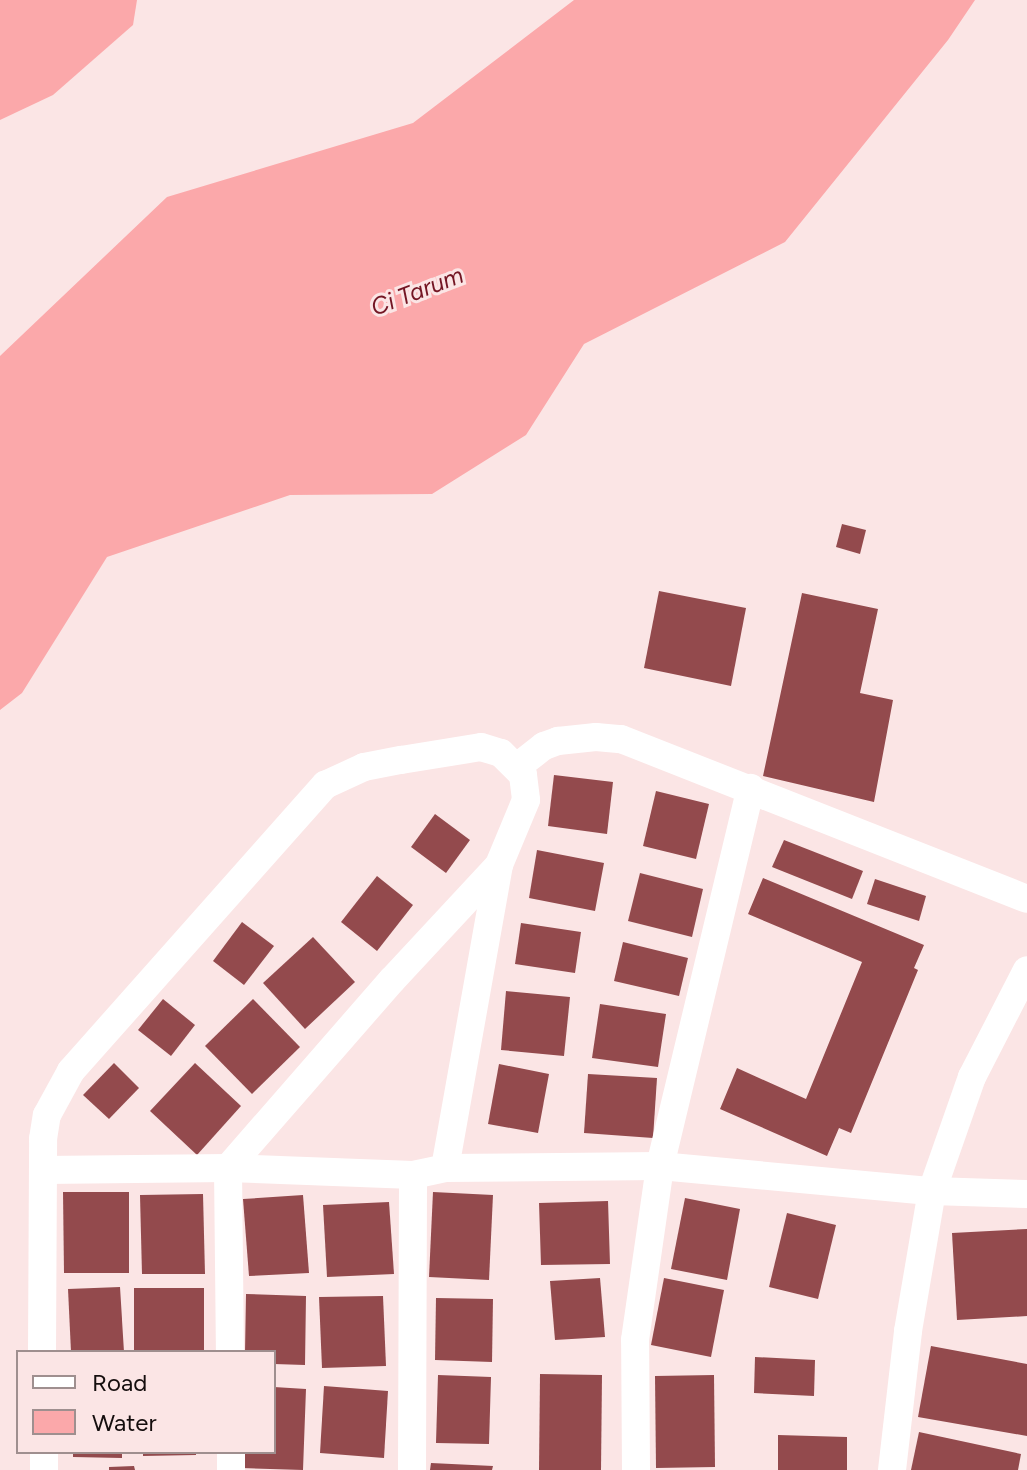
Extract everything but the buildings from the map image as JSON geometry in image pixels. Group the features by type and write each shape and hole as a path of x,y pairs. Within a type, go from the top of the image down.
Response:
{"street":[{"path":"517,767 558,741 596,737 621,739 751,788 963,877 1027,899"},
{"path":"42,1350 43,1139 47,1115 71,1071 325,785 364,767 481,747 501,753 517,767 526,784 526,800 499,865 445,1168"},
{"path":"636,1470 635,1340 660,1166 751,788"},
{"path":"230,1350 228,1168 381,991 499,865"},
{"path":"892,1470 908,1331 932,1191 972,1077 1027,970"},
{"path":"44,1170 228,1168 413,1175 445,1168 660,1166 932,1191 1027,1194"},
{"path":"412,1470 413,1175"}],"water":[{"path":"0,0 137,0 133,25 53,95 0,120"},
{"name":"Ci Tarum","path":"574,0 975,0 948,40 785,242 584,344 526,435 432,494 290,495 107,557 22,693 0,710 0,356 167,197 413,123"}]}
